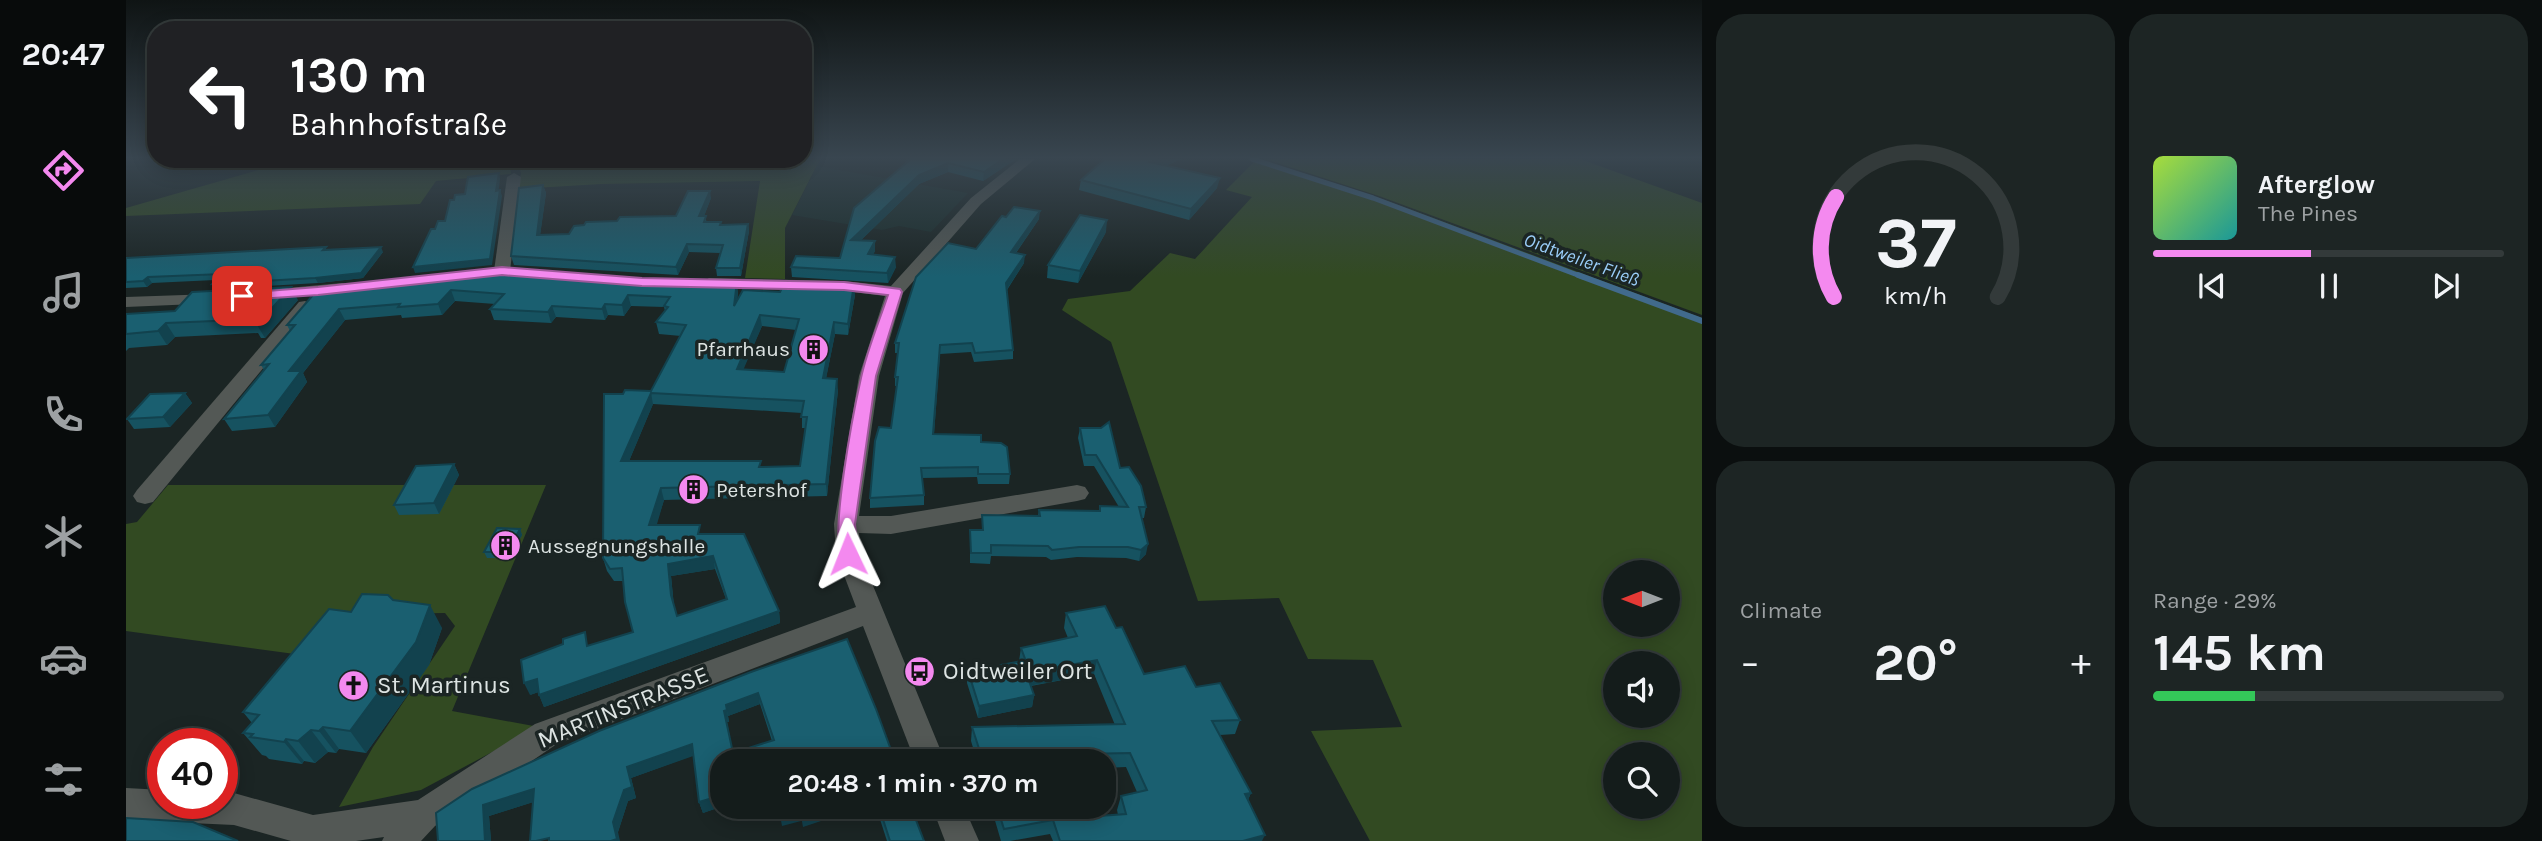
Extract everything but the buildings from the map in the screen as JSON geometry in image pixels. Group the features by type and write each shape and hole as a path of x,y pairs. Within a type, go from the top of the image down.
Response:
{"street":[{"path":"502,272 511,198"},
{"path":"925,749 848,554 846,524 869,376 895,292 979,198"},
{"path":"694,283 844,286 895,292"},
{"path":"254,296 359,287"},
{"path":"145,495 318,291"},
{"path":"126,302 229,297"},
{"path":"846,524 891,525 1077,493"},
{"name":"MARTINSTRASSE","path":"399,841 423,815 546,734 869,612"},
{"path":"126,804 234,809 313,831 423,815"},
{"path":"953,819 962,841"}],"shaded area":[{"path":"801,198 963,198 931,232 899,226 882,230 792,215"}],"green space":[{"path":"160,198 424,198 420,204 126,216 126,208"},
{"path":"757,198 800,198 785,228 785,279 745,278"},
{"path":"1251,198 1380,198 1702,318 1702,841 1370,841 1311,731 1402,727 1373,660 1308,659 1279,598 1198,601 1111,342 1062,310 1068,299 1130,291 1170,253 1195,259"},
{"path":"1385,198 1689,198 1702,203 1702,315"},
{"path":"168,485 546,485 452,711 539,727 421,790 339,807 373,747 455,626 445,613 380,614 302,655 126,631 126,524 137,522"}],"waterway":[{"name":"Oidtweiler Fließ","path":"1374,198 1583,277"},
{"name":"Oidtweiler Fließ","path":"1578,275 1702,321"}],"place":[{"name":"Pfarrhaus","path":"813,349"},
{"name":"Petershof","path":"693,490"},
{"name":"Aussegnungshalle","path":"505,546"},
{"name":"Oidtweiler Ort","path":"920,671"},
{"name":"St. Martinus","path":"354,685"}],"route":[{"path":"242,296 318,291 502,271 642,282 844,286 895,292 869,376 846,524 848,554"}]}
